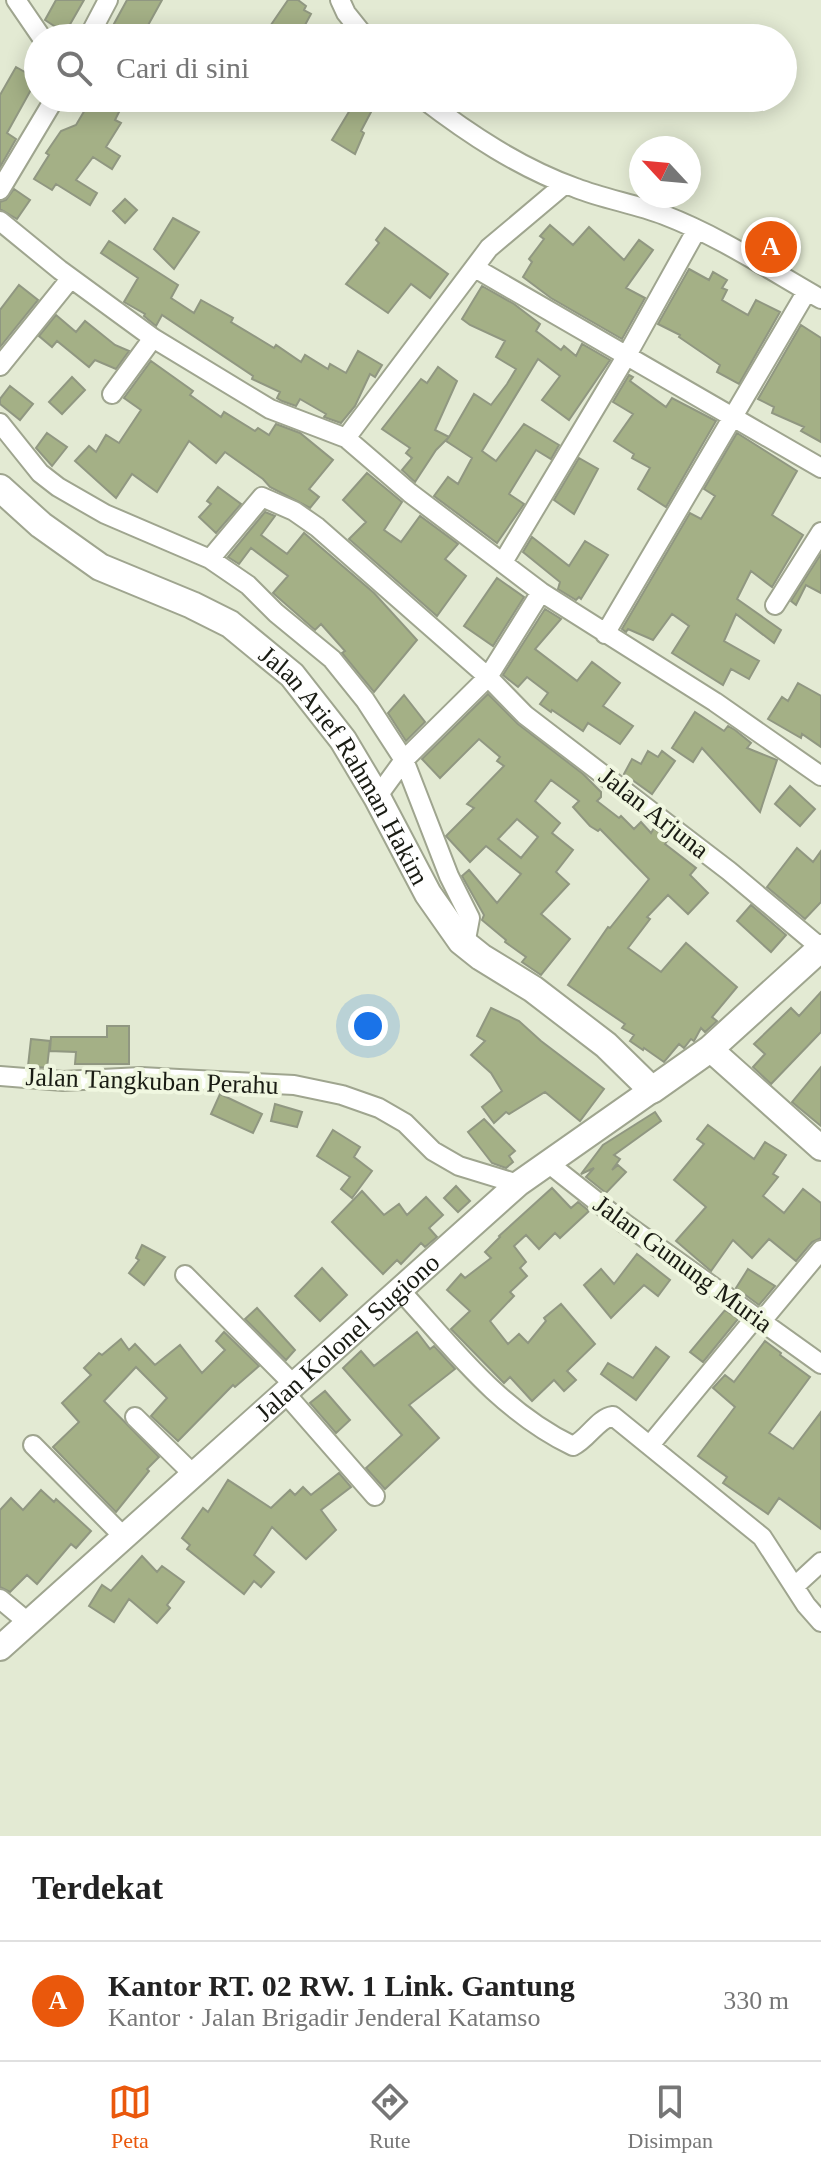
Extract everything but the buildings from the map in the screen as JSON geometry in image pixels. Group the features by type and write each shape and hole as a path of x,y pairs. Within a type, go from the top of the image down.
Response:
{"main road":[{"name":"Jalan Arief Rahman Hakim","path":"0,488 41,525 100,567 230,624 292,675 343,740 428,894 461,941 594,1035 652,1090"},
{"name":"Jalan Kolonel Sugiono","path":"652,1090 710,1049 821,948"}],"street":[{"path":"16,0 32,24"},
{"path":"95,24 108,0"},
{"path":"340,0 355,24"},
{"path":"0,190 47,112"},
{"path":"440,112 534,171 665,216 814,295 734,417 605,634"},
{"path":"346,438 489,248 565,184"},
{"path":"0,221 153,338 270,409 346,438 410,493 541,592 715,702 821,776"},
{"path":"503,562 627,355 696,231"},
{"path":"475,268 821,468"},
{"path":"0,366 71,278"},
{"path":"112,394 153,338"},
{"path":"0,423 23,455 58,487 105,514 210,559 248,585 276,613 332,659 365,700 404,760 444,865 470,918 467,934 461,941"},
{"name":"Jalan Arjuna","path":"210,559 257,501 267,497 317,527 488,677 525,715 729,871 821,948"},
{"path":"775,605 821,532"},
{"path":"377,797 404,760 488,677 541,592"},
{"path":"710,1049 821,1148"},
{"name":"Jalan Tangkuban Perahu","path":"0,1076 63,1081 141,1077 294,1085 318,1090 379,1108 405,1123 433,1151 459,1166 518,1184"},
{"name":"Jalan Kolonel Sugiono","path":"0,1648 518,1184 652,1090"},
{"name":"Jalan Gunung Muria","path":"548,1163 624,1223 821,1364"},
{"path":"650,1445 821,1250"},
{"path":"185,1275 289,1389 375,1496"},
{"path":"400,1290 502,1401 548,1434 573,1446 610,1414 650,1445 762,1537 806,1605 821,1622"},
{"path":"135,1417 194,1475"},
{"path":"33,1445 125,1538"},
{"path":"795,1586 821,1562"},
{"path":"0,1599 30,1624"}],"place":[{"name":"Kantor RT. 02 RW. 1 Link. Gantung","path":"771,247"}]}
